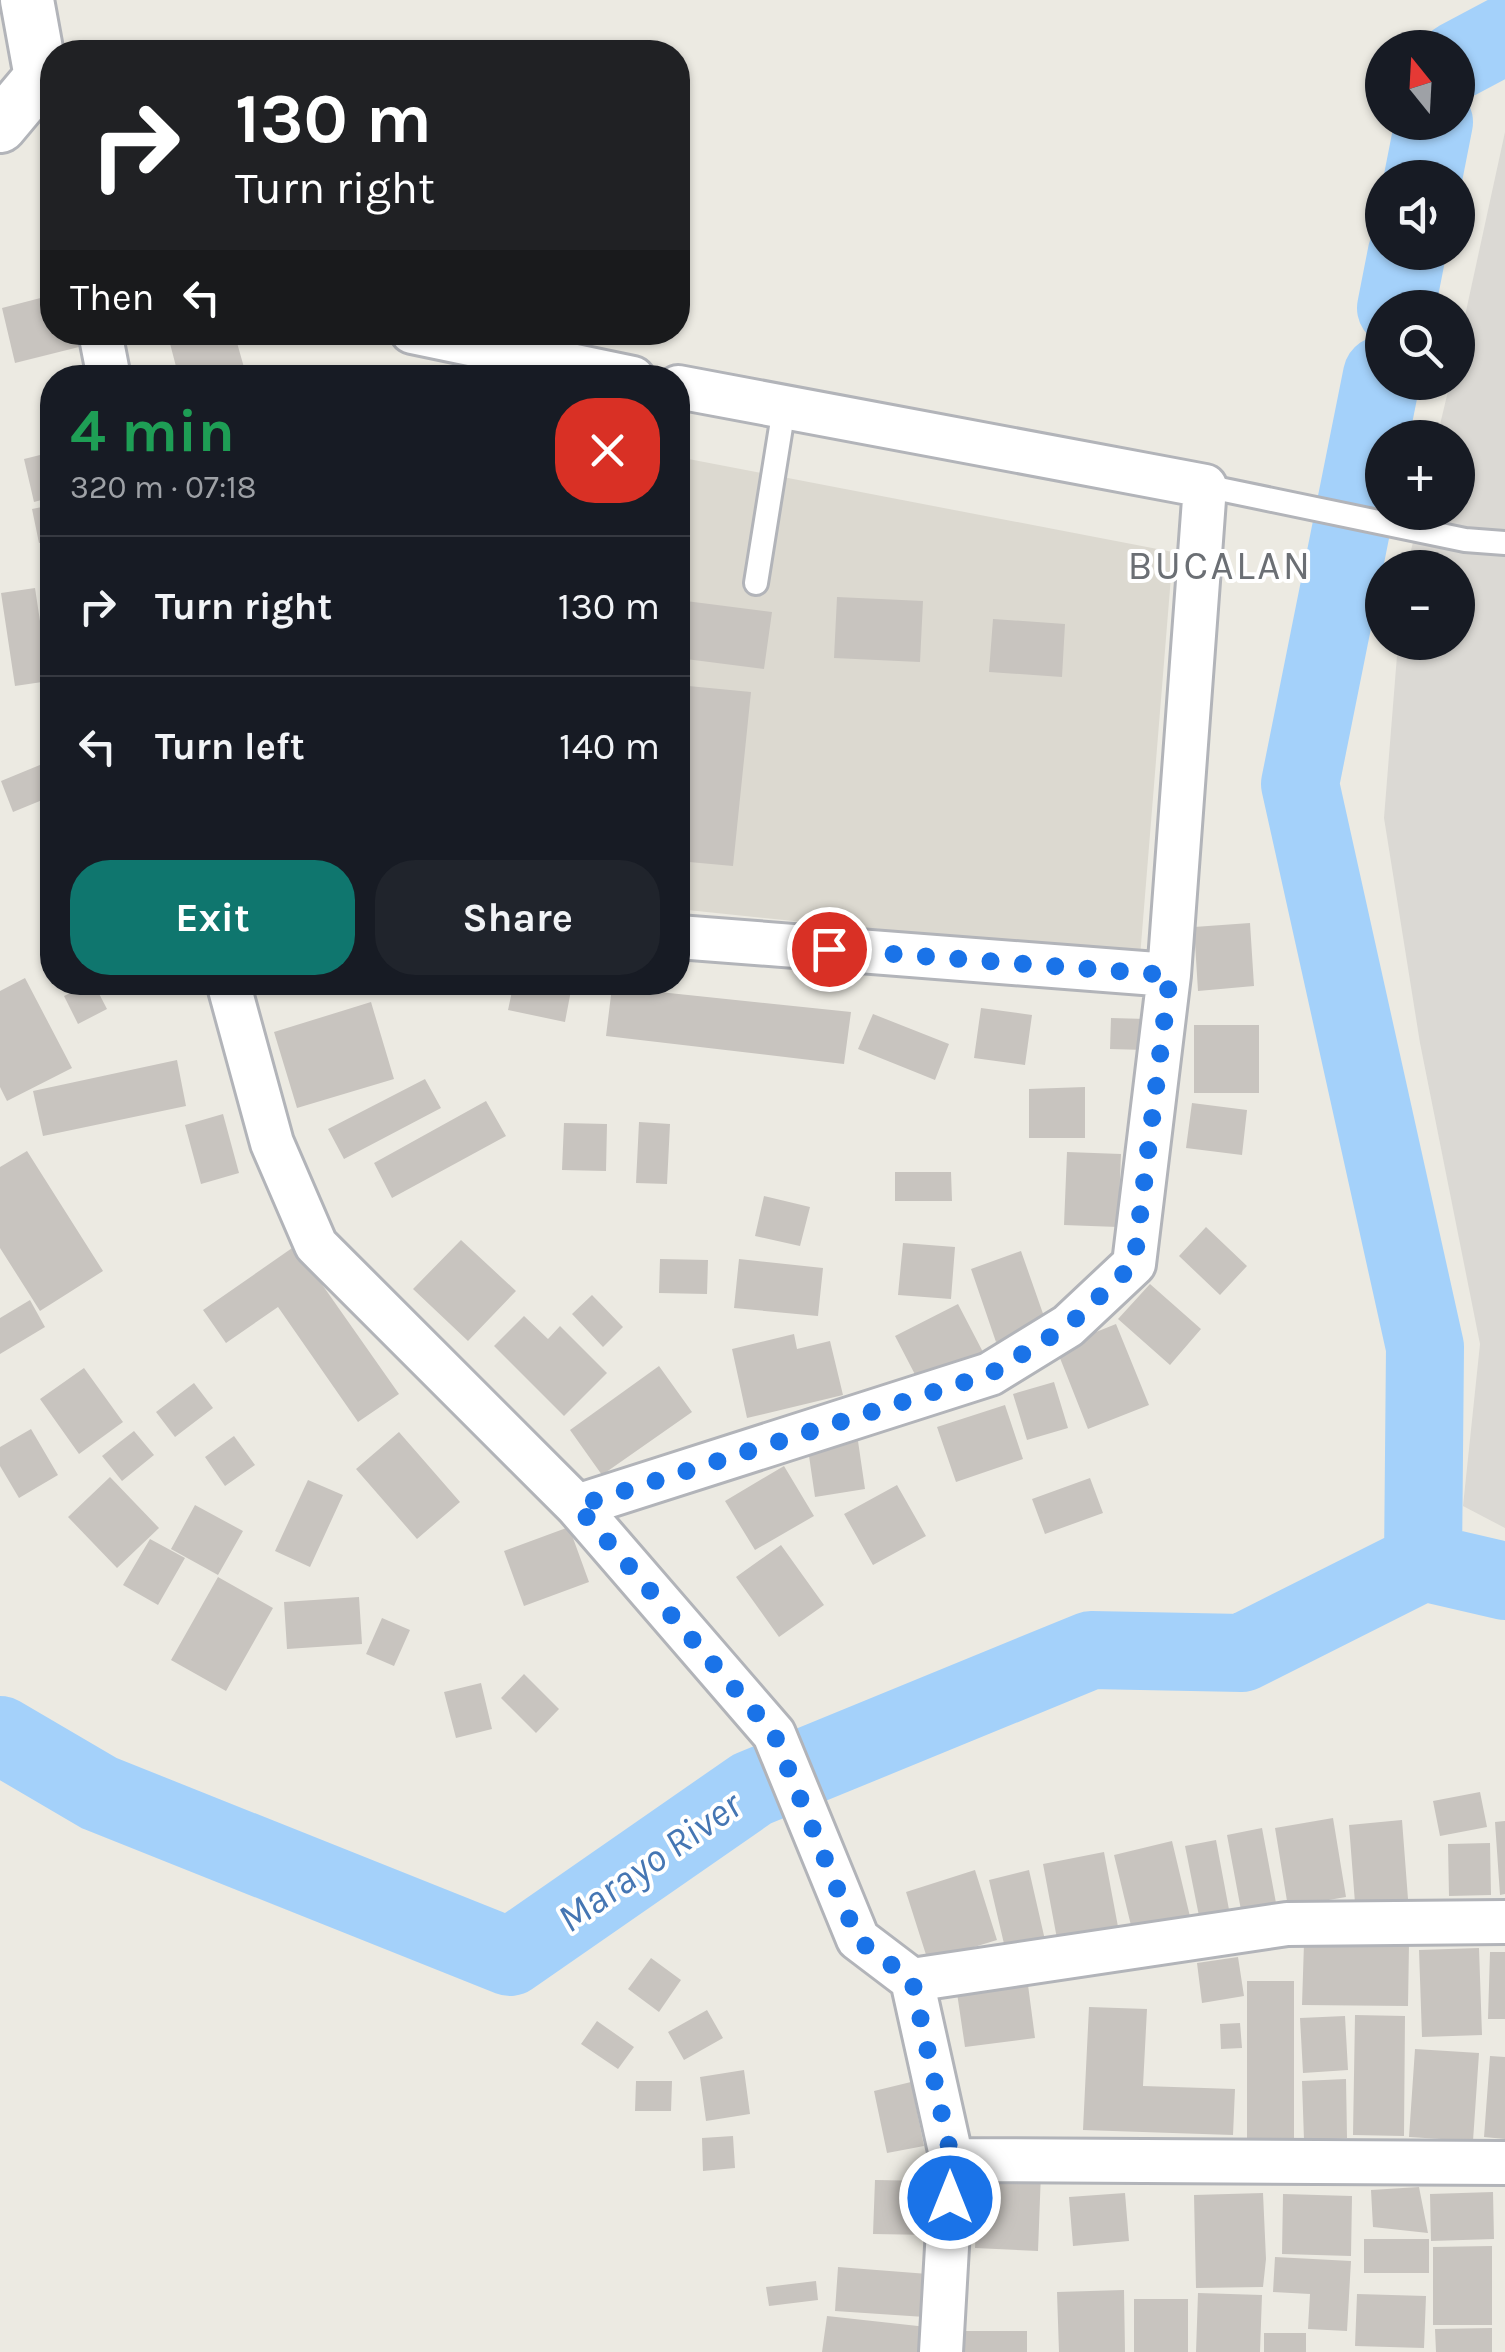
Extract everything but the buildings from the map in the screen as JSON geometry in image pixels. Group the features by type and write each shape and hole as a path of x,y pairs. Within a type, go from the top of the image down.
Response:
{"street":[{"path":"27,0 40,61"},
{"path":"0,126 40,99"},
{"path":"474,345 571,365"},
{"path":"577,1506 990,1374 1068,1326 1134,1264 1224,490 690,388"},
{"path":"690,938 1170,975"},
{"path":"232,995 272,1143 316,1245 577,1506 774,1734 858,1940 912,1980 952,2160 940,2352"},
{"path":"912,1980 1287,1924 1505,1922"},
{"path":"952,2160 1505,2163"}],"lane":[{"path":"756,583 784,408"},
{"path":"1224,490 1465,540 1505,544"}],"shaded area":[{"path":"1505,132 1505,1528 1463,1506 1480,1344 1420,1043 1384,818 1397,660 1475,660 1475,550 1411,550 1416,530 1475,530 1475,420 1441,420 1446,400 1475,400 1475,290 1471,290"},
{"path":"690,459 1173,552 1140,957 690,910"}],"waterway":[{"path":"1475,51 1505,35"},
{"path":"1427,160 1430,140"},
{"path":"1400,290 1403,270"},
{"path":"1377,400 1300,784 1425,1347 1423,1562"},
{"path":"1423,1562 1505,1581"},
{"name":"Marayo River","path":"0,1735 99,1793 510,1957 752,1789 1091,1650 1242,1653 1423,1562"}],"district":[{"name":"BUCALAN","path":"1220,565"}],"route":[{"path":"829,949 1170,975 1134,1264 1068,1326 990,1374 577,1506 774,1734 858,1940 912,1980 952,2160 950,2198"}]}
